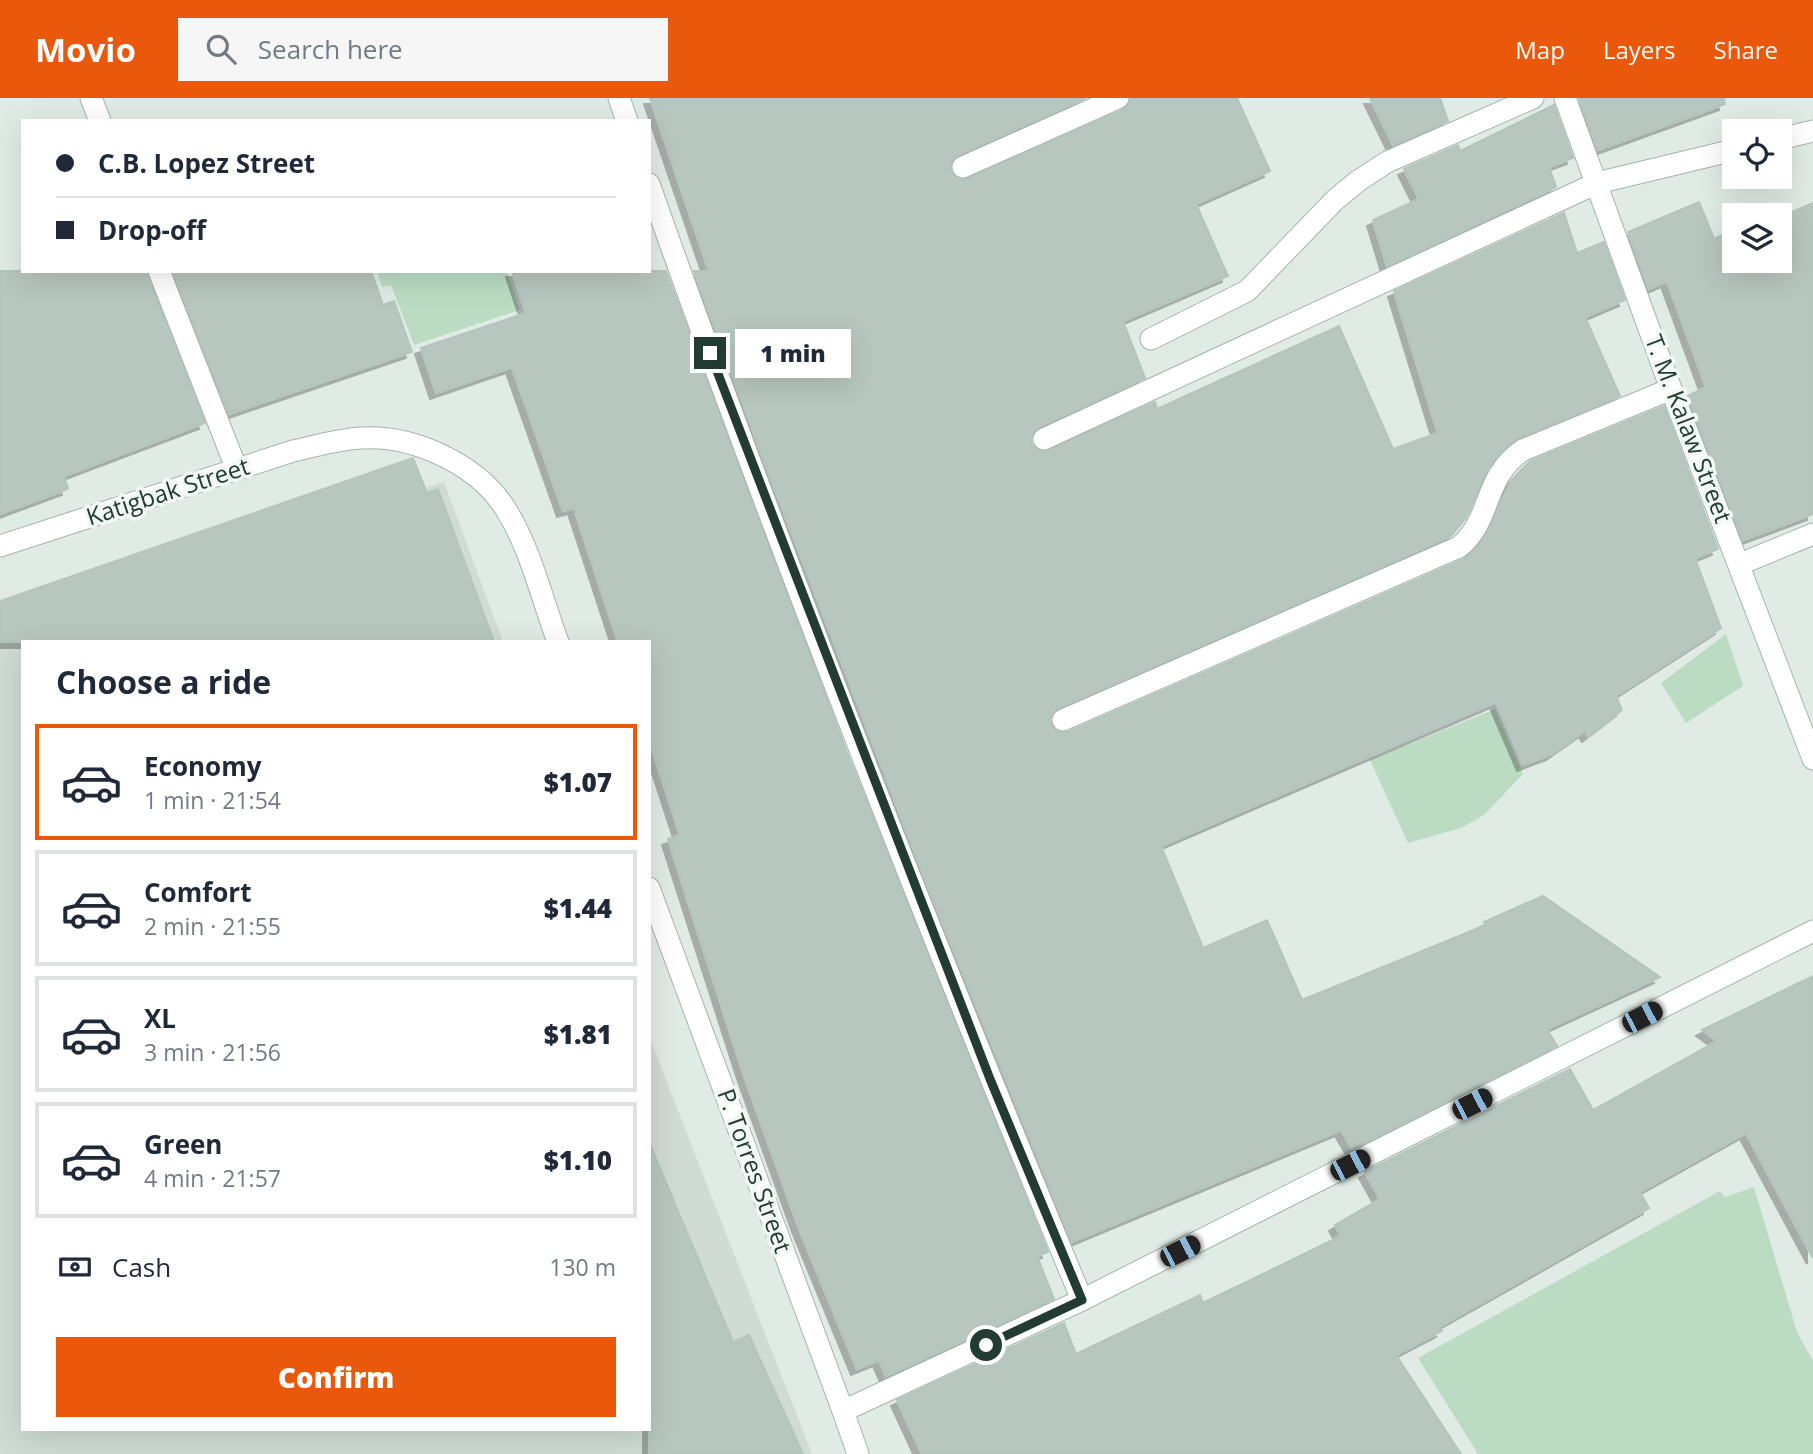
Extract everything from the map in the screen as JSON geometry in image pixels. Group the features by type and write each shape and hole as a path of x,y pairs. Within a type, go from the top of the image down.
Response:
{"street":[{"path":"91,98 99,119"},
{"path":"619,98 626,119"},
{"path":"963,167 1118,98"},
{"path":"1152,339 1247,291 1336,199 1358,180 1387,162 1533,98"},
{"name":"T. M. Kalaw Street","path":"1566,98 1671,389 1813,759"},
{"path":"1792,136 1813,131"},
{"path":"1044,439 1597,183 1722,153"},
{"path":"651,189 793,574 990,1079 1082,1300"},
{"path":"160,273 237,470"},
{"path":"1063,720 1458,547 1471,537 1495,478 1507,461 1523,450 1671,389"},
{"name":"Katigbak Street","path":"0,546 337,440 386,438 407,443 449,460 488,488 504,507 516,529 557,640"},
{"path":"1740,564 1813,534"},
{"name":"P. Torres Street","path":"651,893 859,1454"},
{"path":"843,1411 1082,1300 1813,931"}],"shaded area":[{"path":"444,482 502,640 21,640 21,1431 651,1431 651,1041 812,1454 0,1454 0,633"}],"green space":[{"path":"378,273 508,273 520,310 414,345 391,285 382,287"},
{"path":"1726,634 1743,686 1686,723 1661,683"},
{"path":"1495,709 1523,774 1484,815 1461,828 1408,843 1370,760"},
{"path":"1754,1187 1797,1332 1813,1361 1813,1454 1478,1454 1418,1358 1720,1191 1725,1197"}],"building":[{"path":"650,98 1086,98 957,155 952,160 951,172 962,180 1123,110 1131,98 1237,98 1270,171 1196,204 1228,276 1123,321 1145,378 1038,427 1031,438 1032,445 1042,452 1155,402 1157,409 1339,326 1393,449 1438,433 1394,291 1564,213 1577,253 1604,242 1625,300 1585,317 1620,396 1515,440 1489,467 1466,518 1451,536 1058,708 1050,719 1056,731 1068,732 1464,559 1481,543 1512,480 1530,461 1664,406 1718,549 1695,558 1721,628 1616,696 1622,710 1588,736 1585,731 1552,754 1523,765 1496,702 1161,846 1203,948 1267,920 1302,1000 1486,925 1484,922 1543,896 1660,977 1547,1029 1557,1046 1352,1149 1341,1130 1072,1242 925,879 764,461 694,271 709,271"},
{"path":"1370,98 1440,98 1448,121 1393,145"},
{"path":"1579,98 1724,98 1725,104 1598,150"},
{"path":"1554,105 1573,158 1549,167 1556,187 1387,266 1373,220 1419,199 1404,169 1458,145 1460,151"},
{"path":"1699,202 1714,239 1722,235 1722,273 1792,273 1792,212 1813,203 1813,514 1743,540 1688,396 1706,387 1667,281 1649,289 1628,232"},
{"path":"0,271 147,273 205,423 64,476 68,489 0,514"},
{"path":"666,271 846,750 1048,1252 1037,1256 1054,1299 886,1376 879,1360 857,1369 798,1226 743,1073 668,839 680,835 651,745 651,640 617,640 574,508 563,511 512,367 436,393 421,348 526,313 513,273"},
{"path":"174,273 372,273 383,305 394,301 412,352 229,414"},
{"path":"413,458 427,493 438,489 493,640 0,642 0,601"},
{"path":"1813,976 1813,1258 1746,1133 1640,1192 1649,1208 1439,1327 1442,1331 1396,1355 1461,1454 922,1454 897,1400 1064,1323 1076,1354 1200,1295 1203,1303 1341,1236 1335,1225 1380,1199 1365,1172 1570,1069 1593,1110 1717,1041 1702,1030"},
{"path":"651,1147 733,1342 749,1335 803,1454 649,1454"}],"route":[{"path":"710,353 990,1079 1082,1300 986,1345"}]}
